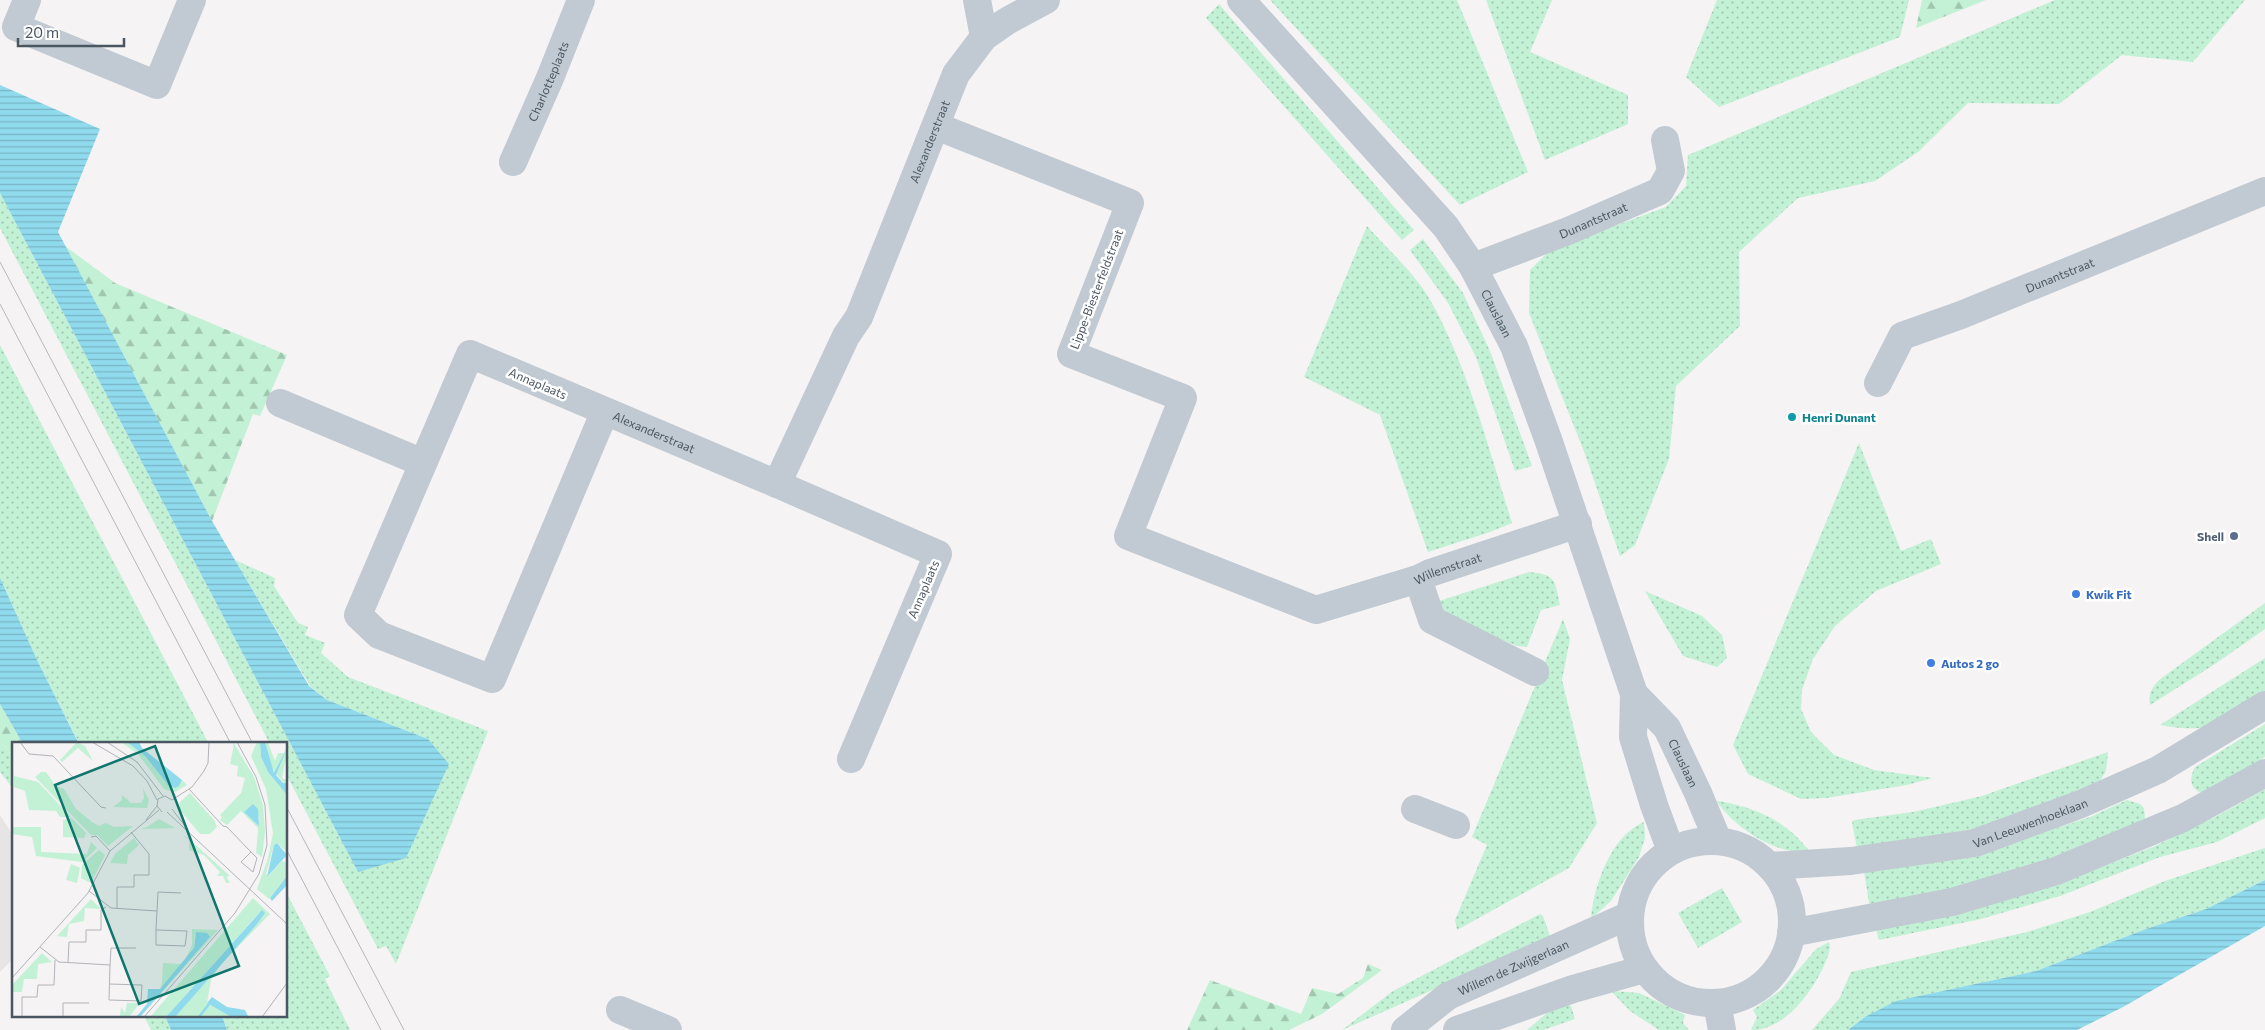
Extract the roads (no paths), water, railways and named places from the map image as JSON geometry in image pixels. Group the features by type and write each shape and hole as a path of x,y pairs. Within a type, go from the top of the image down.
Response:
{"street":[{"path":"27,0 16,28 157,86 192,0"},
{"name":"Charlotteplaats","path":"513,162 550,78 580,0"},
{"path":"977,0 984,37"},
{"name":"Alexanderstraat","path":"470,354 358,614 379,635 492,679 605,411 777,484 846,336 859,317 956,74 984,37 1007,21 1046,0"},
{"name":"Clauslaan","path":"1241,0 1446,227 1473,268 1514,346 1578,524 1634,694 1633,737 1654,805 1671,851"},
{"name":"Lippe-Biesterfeldstraat","path":"936,126 1130,203 1071,354 1183,398 1128,536 1316,610"},
{"name":"Dunantstraat","path":"1473,268 1568,231 1660,191 1671,171 1665,140"},
{"name":"Dunantstraat","path":"1878,383 1902,336 1961,315 2265,190"},
{"name":"Annaplaats","path":"470,354 605,411"},
{"path":"280,403 423,463"},
{"name":"Annaplaats","path":"777,484 938,554 851,759"},
{"name":"Willemstraat","path":"1316,610 1418,579 1430,573 1578,524"},
{"path":"1418,579 1432,620 1535,672"},
{"name":"Clauslaan","path":"1634,694 1667,728 1718,841"},
{"name":"Van Leeuwenhoeklaan","path":"1770,866 1851,861 1975,842 2081,804 2158,770 2265,705"},
{"path":"1791,932 1952,902 2056,871 2183,818 2265,773"},
{"path":"1415,809 1456,825"},
{"path":"1718,841 1746,849 1770,866 1788,897 1792,915 1787,950 1778,966 1766,981 1752,992 1735,1000 1717,1003 1689,1000 1664,989 1644,969 1635,952 1631,934 1630,915 1633,899 1647,871 1671,851 1694,843 1718,841"},
{"name":"Willem de Zwijgerlaan","path":"1405,1030 1448,996 1630,915"},
{"path":"1457,1030 1574,989 1644,969"},
{"path":"1717,1003 1722,1030"},
{"path":"620,1010 668,1030"}],"water":[{"path":"0,85 100,129 58,232 212,521 309,686 327,700 428,739 449,764 406,858 358,872 0,193"},
{"path":"0,578 38,662 78,742 22,742 0,704"},
{"path":"2265,880 2265,926 2123,1007 2077,1030 1848,1030 1865,1017 1896,1001 2036,971 2146,929 2206,909"},
{"path":"166,1018 223,1018 227,1030 171,1030"}],"tram line":[{"path":"0,262 252,742"},
{"path":"0,304 230,742"},
{"path":"288,810 404,1030"},
{"path":"288,853 381,1030"}],"place":[{"name":"Henri Dunant","path":"1792,417"},
{"name":"Shell","path":"2234,536"},
{"name":"Kwik Fit","path":"2076,594"},
{"name":"Autos 2 go","path":"1931,663"}]}
